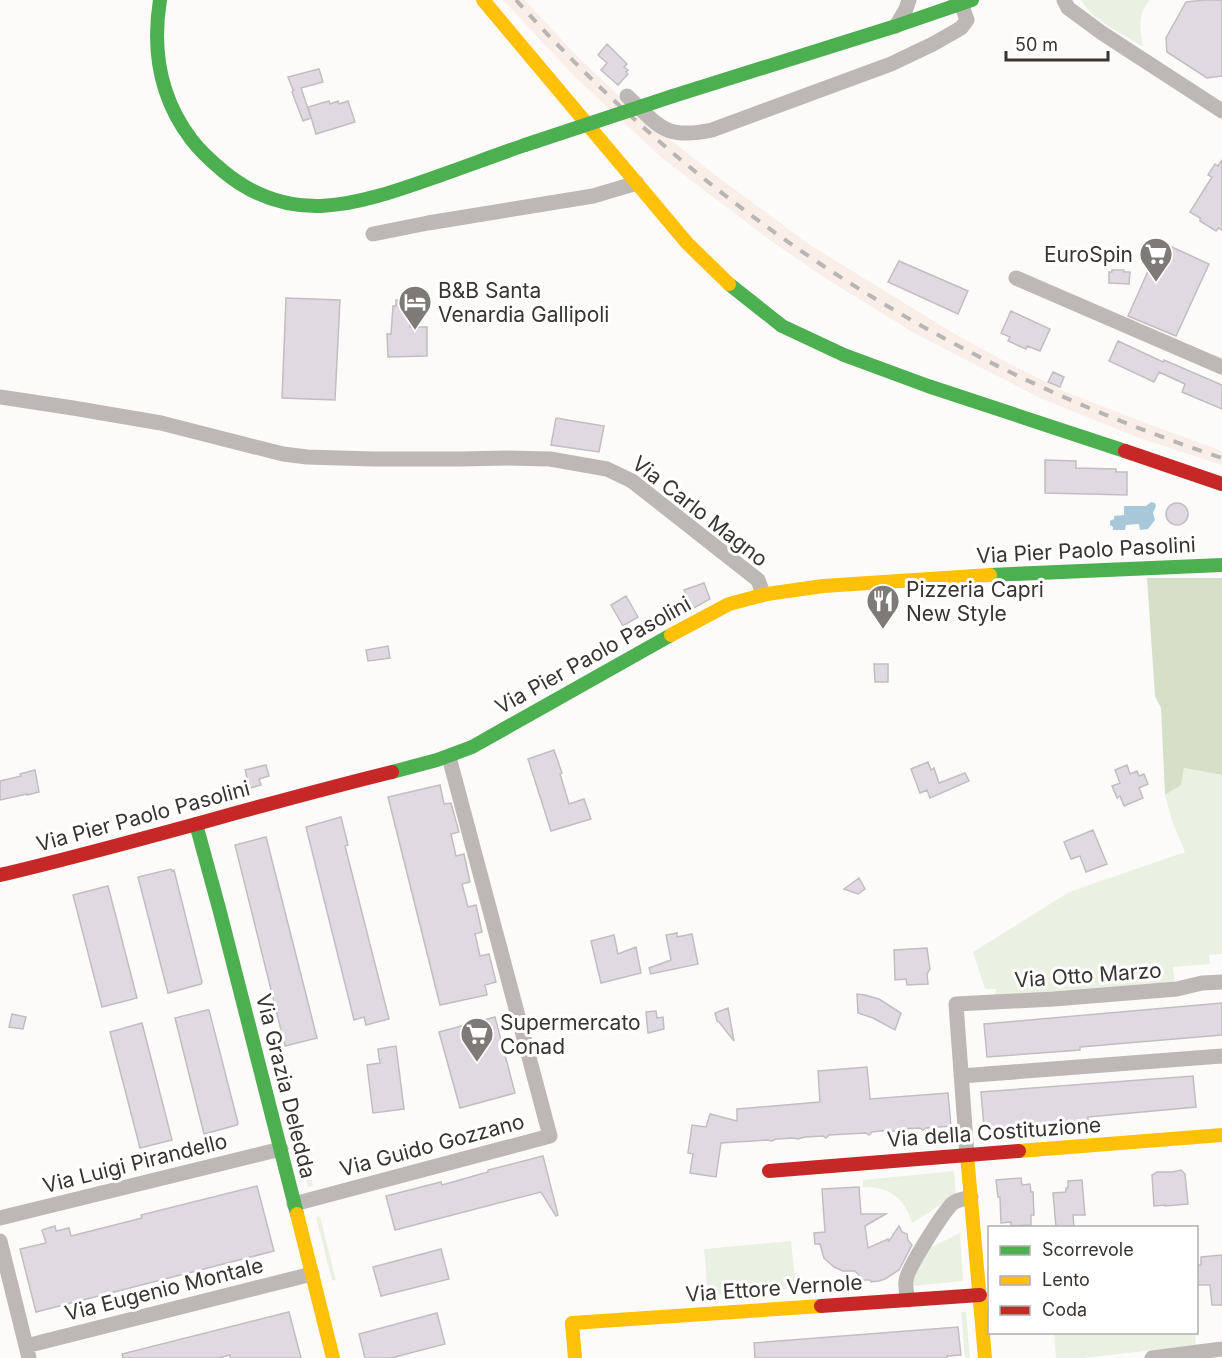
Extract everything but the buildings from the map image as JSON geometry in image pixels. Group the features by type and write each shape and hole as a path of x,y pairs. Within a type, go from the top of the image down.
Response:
{"street":[{"path":"160,0 157,20 159,72 172,106 186,131 210,161 242,186 254,193 276,200 314,206 350,204 401,189 525,145 673,96 896,26 963,1 967,20 961,28 933,44 891,64 712,130 693,134 670,132 652,120 627,96"},
{"path":"483,0 687,243 733,288 782,326 844,356 1222,484"},
{"path":"896,26 909,0"},
{"path":"1064,0 1068,8 1102,33 1222,111"},
{"path":"373,234 593,196 637,183"},
{"path":"1016,278 1222,367"},
{"name":"Via Carlo Magno","path":"0,397 161,423 283,454 307,457 550,459 607,469 632,481 759,580 762,595"},
{"name":"Via Pier Paolo Pasolini","path":"0,875 49,864 449,757 472,747 711,613 731,603 762,595 810,588 938,578 1222,565"},
{"name":"Via Guido Gozzano","path":"294,1203 550,1136 449,757"},
{"name":"Via Grazia Deledda","path":"196,825 333,1358"},
{"name":"Via Otto Marzo","path":"960,1076 956,1004 1177,989 1203,983 1222,982"},
{"path":"985,1358 960,1076 1222,1056"},
{"name":"Via della Costituzione","path":"769,1171 1222,1135"},
{"name":"Via Luigi Pirandello","path":"0,1218 281,1149"},
{"path":"908,1300 906,1280 908,1273 931,1234 950,1206 957,1200 971,1197"},
{"path":"0,1241 27,1352"},
{"name":"Via Eugenio Montale","path":"27,1352 312,1274"},
{"name":"Via Ettore Vernole","path":"575,1358 572,1323 980,1295"},
{"path":"1152,1358 1222,1349"}],"shaded area":[{"path":"503,0 525,0 575,54 641,117 807,243 948,330 1008,363 1066,392 1222,451 1222,465 1139,438 1040,398 914,333 822,276 774,243 663,159 576,78"}],"green space":[{"path":"1081,0 1150,0 1141,16 1143,47 1093,15"},
{"path":"1147,578 1222,578 1222,775 1184,768 1181,785 1165,795 1161,708 1155,696"},
{"path":"1184,768 1222,775 1222,954 1209,955 1210,964 1173,967 1175,984 995,996 996,989 985,989 973,952 1069,892 1185,852 1172,821 1165,795 1180,785"},
{"path":"298,1122 313,1186 308,1187 293,1123"},
{"path":"954,1171 956,1195 912,1223 905,1207 895,1196 881,1189 863,1187 863,1180"},
{"path":"320,1216 336,1280 332,1281 316,1217"},
{"path":"960,1233 963,1281 913,1286 912,1280 928,1249"},
{"path":"791,1241 796,1288 708,1296 704,1249"},
{"path":"961,1312 966,1312 970,1358 965,1358"},
{"path":"1054,1334 1195,1334 1196,1345 1085,1358 1056,1358"}],"water":[{"path":"1151,502 1156,506 1153,513 1155,520 1148,529 1140,530 1139,524 1126,525 1125,530 1113,530 1110,521 1114,519 1114,516 1124,515 1124,506 1146,506"}],"railway":[{"path":"516,0 591,78 669,150 752,216 839,276 929,330 1023,378 1121,421 1222,458"}],"traffic: fast":[{"path":"160,0 158,55 165,90 180,123 198,148 223,171 248,188 273,200 298,205 324,206 350,203 376,197 525,145"},
{"path":"673,96 972,0"},
{"path":"525,145 673,96"},
{"path":"729,284 782,326 844,355 928,386 1125,451"},
{"path":"990,575 1222,565"},
{"path":"392,772 437,760 472,747 671,635"},
{"path":"196,824 297,1214"}],"traffic: slow":[{"path":"483,0 687,243 729,284"},
{"path":"671,635 729,604 767,594 823,586 990,575"},
{"path":"1019,1151 1222,1135"},
{"path":"967,1155 985,1358"},
{"path":"297,1214 333,1358"},
{"path":"575,1358 572,1323 821,1306"}],"traffic: jam":[{"path":"1125,451 1222,484"},
{"path":"0,875 392,772"},
{"path":"769,1171 1019,1151"},
{"path":"821,1306 980,1295"}],"place":[{"name":"EuroSpin","path":"1156,283"},
{"name":"B&B Santa Venardia Gallipoli","path":"415,331"},
{"name":"Pizzeria Capri New Style","path":"883,630"},
{"name":"Supermercato Conad","path":"477,1063"}]}
